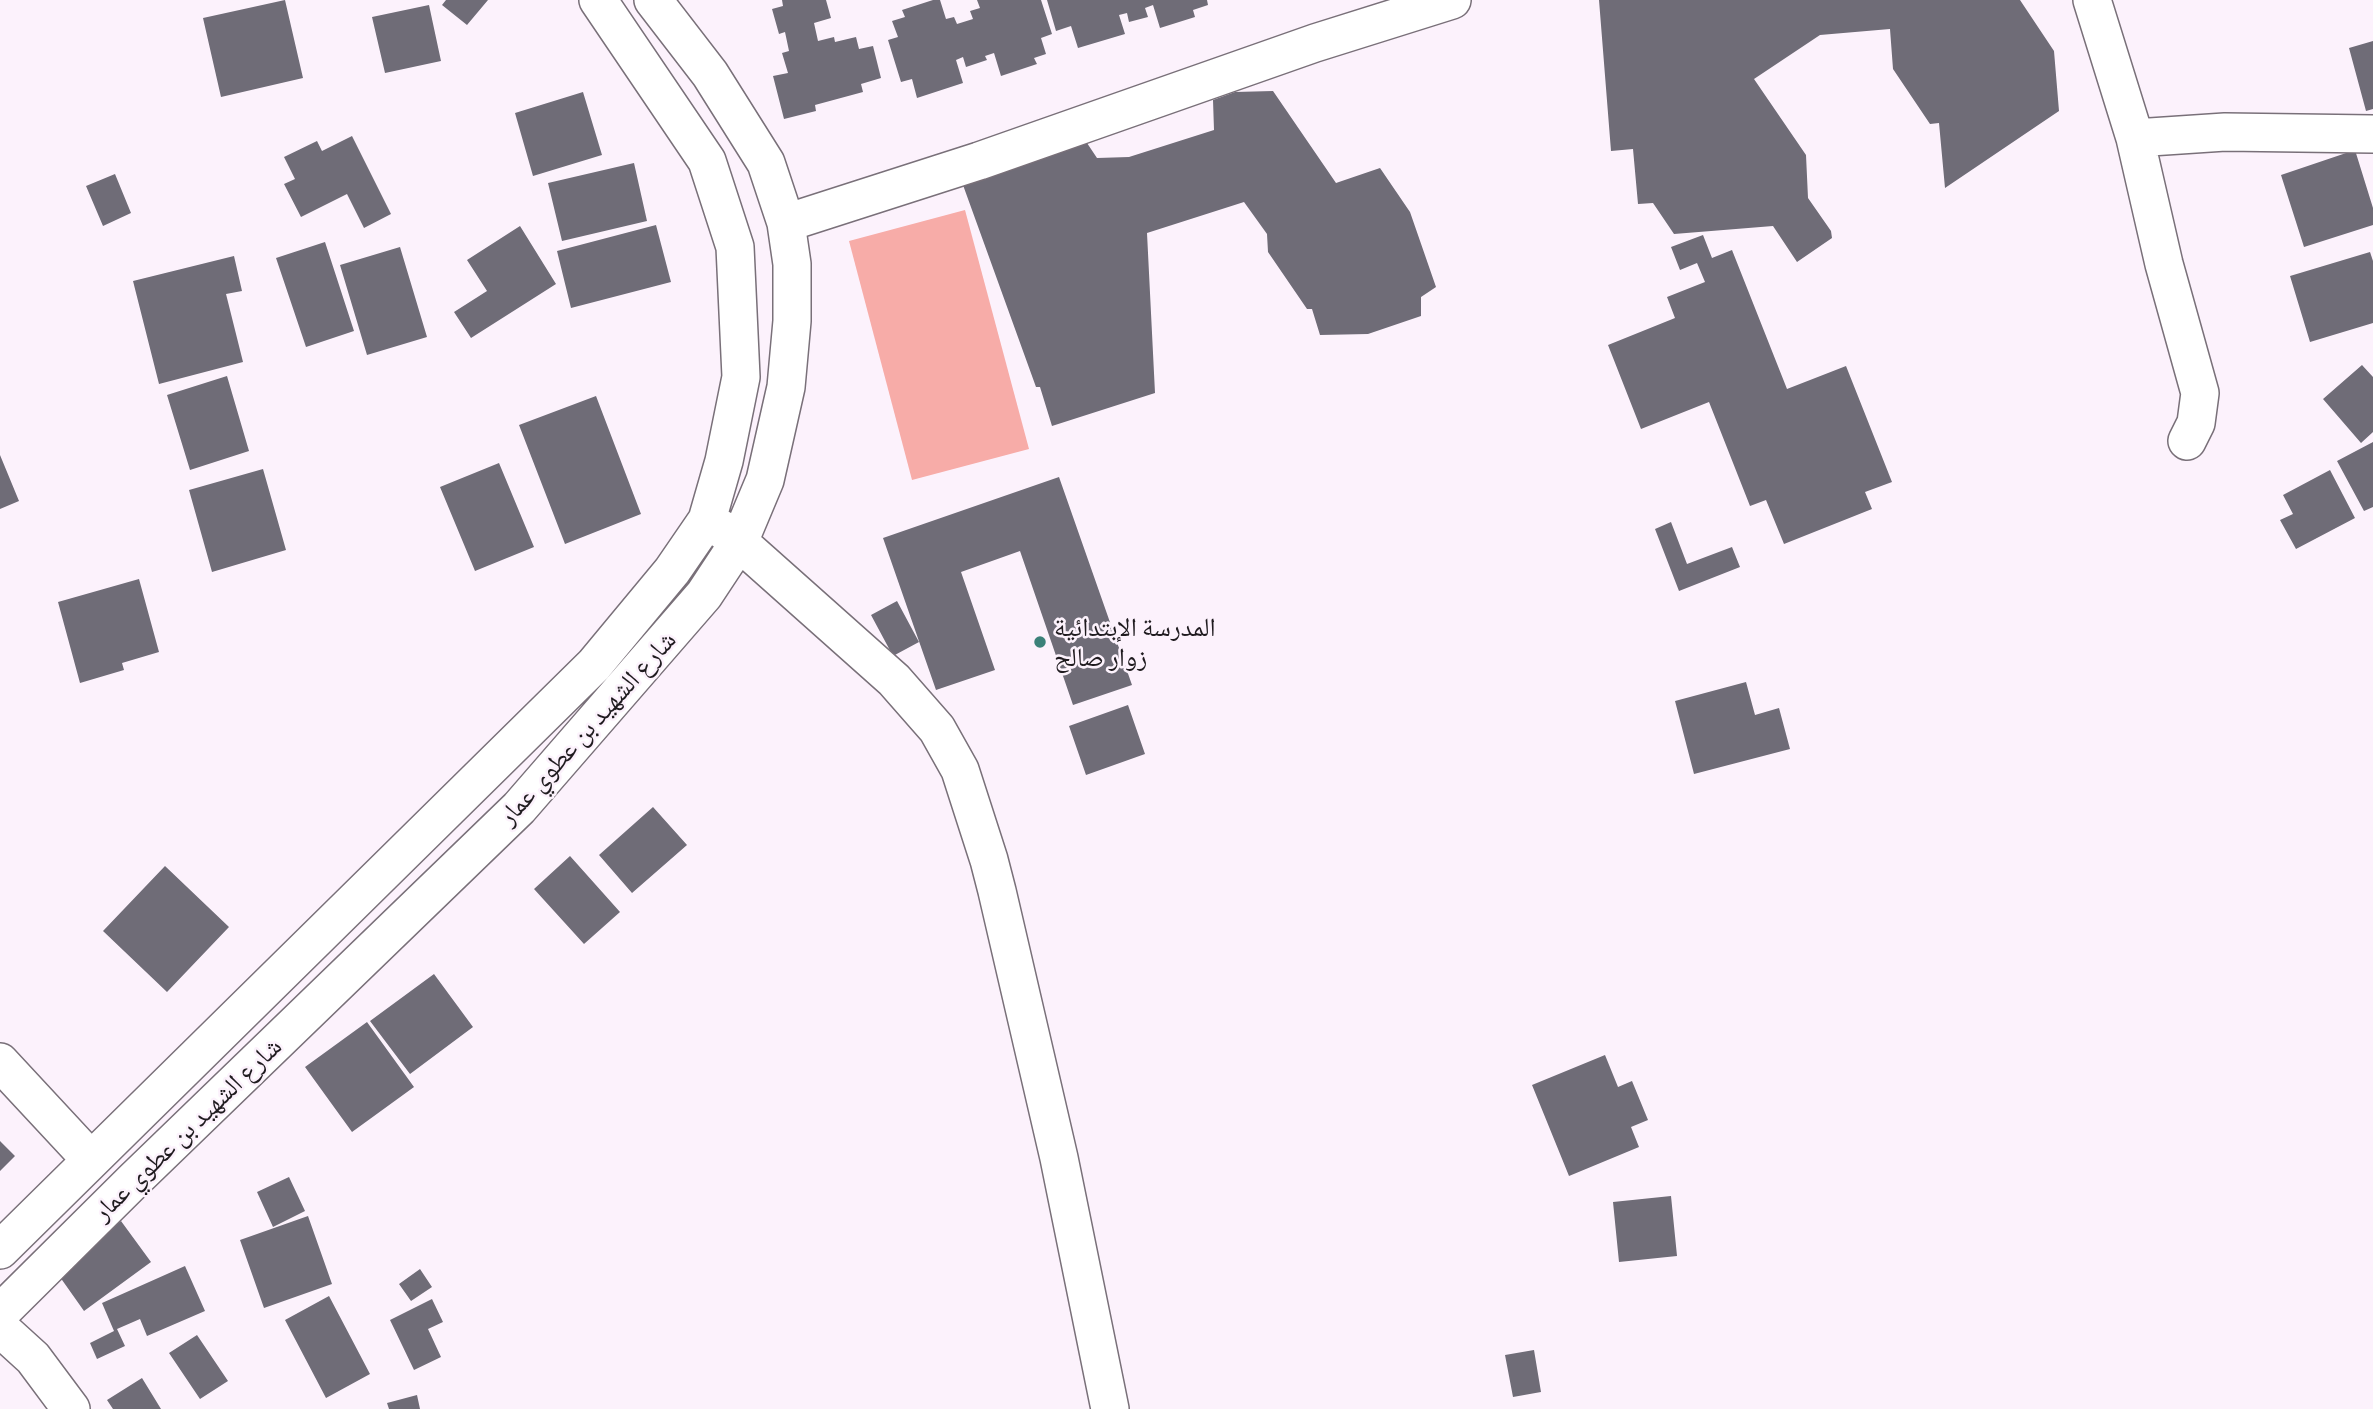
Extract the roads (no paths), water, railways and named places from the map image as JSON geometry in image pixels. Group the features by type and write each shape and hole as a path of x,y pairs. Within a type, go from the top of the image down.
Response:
{"street":[{"name":"شارع الشهيد بن عطوي عمار","path":"0,1250 594,664 672,571 707,520 724,461 741,377 735,247 708,161 598,0"},
{"name":"شارع الشهيد بن عطوي عمار","path":"0,1313 519,808 704,595 739,542 765,480 786,387 792,321 792,264 786,223 766,163 710,74 653,0"},
{"path":"786,223 979,161 1315,43 1452,0"},
{"path":"2092,0 2136,138 2164,264 2200,393 2196,423 2187,441"},
{"path":"2136,138 2225,132 2373,134"},
{"path":"707,520 739,542 894,680 937,729 960,770 992,870 1059,1158 1110,1409"},
{"path":"0,1062 91,1160"},
{"path":"0,1328 33,1358 71,1409"}],"place":[{"name":"المدرسة الإبتدائية زوار صالح","path":"1040,642"}]}
